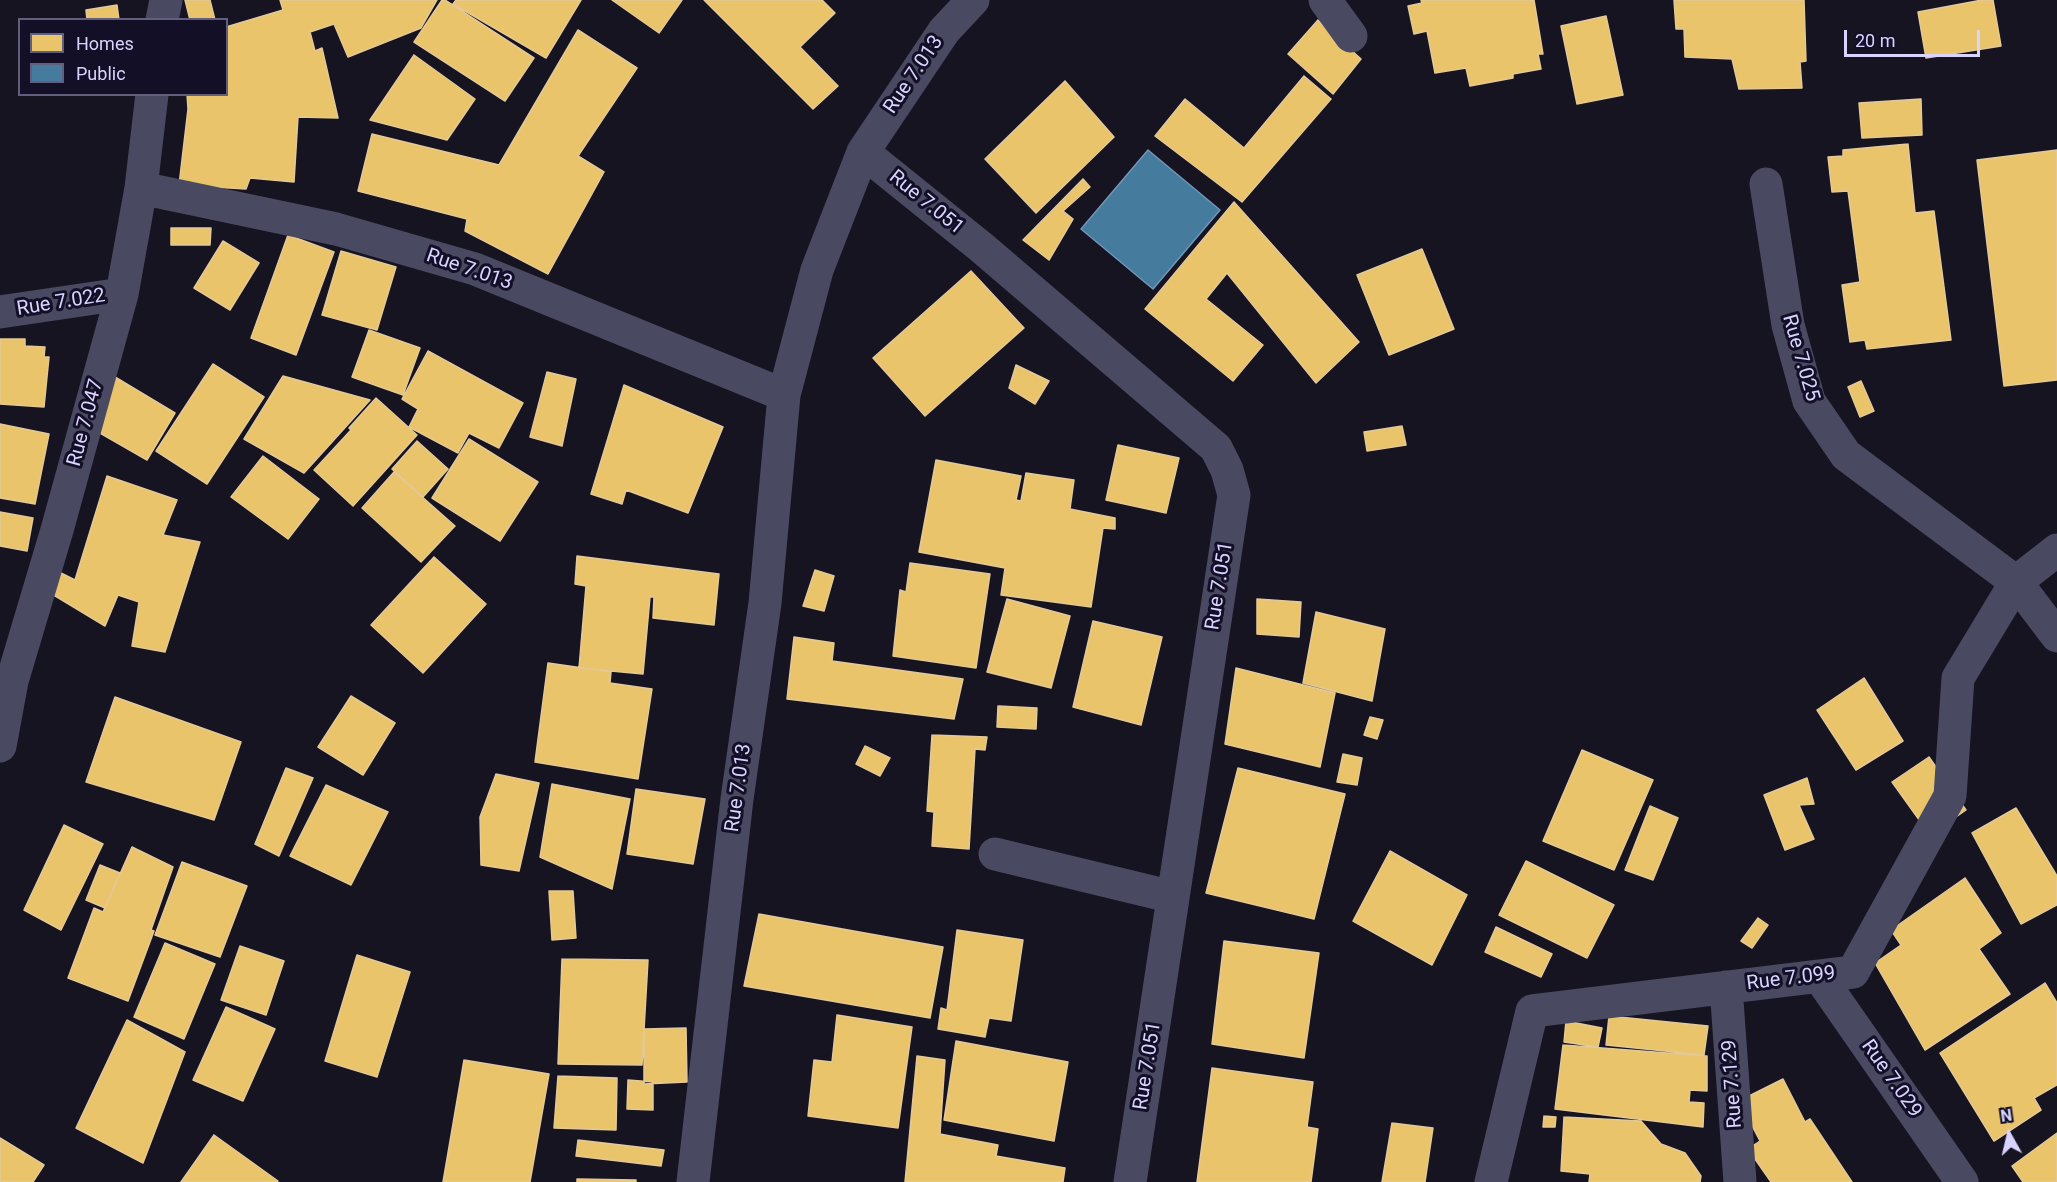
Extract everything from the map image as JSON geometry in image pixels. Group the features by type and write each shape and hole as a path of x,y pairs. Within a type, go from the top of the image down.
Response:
{"street":[{"path":"162,18 166,0"},
{"name":"Rue 7.013","path":"693,1182 737,799 765,603 784,394 817,270 863,152 944,31 973,0"},
{"path":"1325,0 1350,36"},
{"name":"Rue 7.047","path":"0,746 12,681 57,530 122,294 141,188 152,96"},
{"name":"Rue 7.051","path":"863,152 981,247 1216,448 1227,470 1234,495 1130,1182"},
{"name":"Rue 7.025","path":"1766,184 1788,325 1809,401 1846,454 2016,582 2057,636"},
{"name":"Rue 7.013","path":"141,188 336,229 475,269 784,394"},
{"name":"Rue 7.022","path":"0,312 122,294"},
{"name":"Rue 7.099","path":"1491,1182 1532,1011 1853,972 1950,796 1958,678 2016,582 2057,550"},
{"path":"995,854 1173,897"},
{"name":"Rue 7.029","path":"1819,976 1962,1182"},
{"name":"Rue 7.129","path":"1726,987 1740,1182"}],"building: Homes":[{"path":"185,0 210,0 214,18 190,18"},
{"path":"280,0 437,0 421,28 348,57 334,24 310,32 315,51 322,48 338,118 298,117 294,182 250,178 246,189 179,185 188,109 187,96 228,96 228,26 283,10"},
{"path":"442,0 534,58 505,101 414,42"},
{"path":"456,0 581,0 546,58 453,4"},
{"path":"612,0 682,0 659,33"},
{"path":"704,0 822,0 835,13 800,47 838,86 813,109"},
{"path":"1421,0 1534,0 1543,54 1538,54 1541,69 1513,74 1513,78 1470,86 1466,68 1435,73 1427,31 1414,34 1408,6 1422,3"},
{"path":"1674,0 1804,0 1806,61 1800,62 1802,88 1739,89 1732,59 1685,57 1684,29 1676,29"},
{"path":"1993,0 2001,46 1926,58 1918,12"},
{"path":"117,5 119,18 87,18 86,10"},
{"path":"1606,16 1623,95 1577,104 1561,26"},
{"path":"1318,20 1361,59 1333,94 1288,54"},
{"path":"578,30 637,68 578,156 604,172 548,274 465,231 467,219 358,191 372,134 499,165"},
{"path":"414,55 475,99 447,140 370,120"},
{"path":"1304,76 1331,99 1242,202 1155,136 1185,99 1244,148"},
{"path":"1065,81 1114,137 1036,213 985,159"},
{"path":"1921,99 1922,135 1862,138 1859,103"},
{"path":"1908,144 1915,213 1934,211 1951,340 1867,349 1865,340 1850,342 1842,285 1860,282 1848,191 1832,192 1828,157 1843,156 1843,150"},
{"path":"2057,150 2057,380 2004,386 1977,160"},
{"path":"1083,179 1090,187 1063,211 1073,219 1049,260 1023,240"},
{"path":"1234,202 1359,342 1316,383 1227,273 1206,299 1263,345 1233,381 1145,309"},
{"path":"171,228 211,228 210,245 171,245"},
{"path":"288,235 334,252 296,355 251,338"},
{"path":"223,241 259,263 230,310 194,288"},
{"path":"1422,249 1454,329 1389,355 1357,275"},
{"path":"341,251 396,267 377,330 322,315"},
{"path":"971,271 1024,328 925,416 873,358"},
{"path":"369,330 420,348 403,395 352,377"},
{"path":"0,339 25,339 25,346 45,347 44,357 49,357 44,407 0,404"},
{"path":"428,351 523,403 499,448 469,433 458,453 409,427 418,409 402,399"},
{"path":"213,364 264,397 207,484 156,451"},
{"path":"1016,365 1049,381 1035,404 1009,388"},
{"path":"547,372 576,379 562,446 530,437"},
{"path":"283,376 370,400 304,473 244,439"},
{"path":"115,377 175,413 147,460 86,425"},
{"path":"1861,381 1874,411 1860,417 1848,387"},
{"path":"624,385 723,427 688,513 626,490 622,504 591,494"},
{"path":"376,398 417,435 353,506 314,470 351,430 349,428"},
{"path":"0,424 49,434 35,504 0,498"},
{"path":"1402,426 1406,445 1367,451 1364,432"},
{"path":"469,439 538,482 500,541 432,498"},
{"path":"417,441 448,469 423,497 392,469"},
{"path":"1118,445 1179,458 1166,513 1106,500"},
{"path":"263,456 319,499 288,539 231,497"},
{"path":"936,460 1021,476 1016,500 1021,501 1026,473 1074,480 1070,509 1115,518 1115,529 1103,528 1091,607 1001,595 1005,568 919,552"},
{"path":"394,472 455,526 421,562 362,508"},
{"path":"107,476 177,500 163,535 200,542 165,652 132,646 139,602 118,595 105,626 47,591 55,570 75,580"},
{"path":"0,512 33,518 27,551 0,546"},
{"path":"577,556 719,574 714,625 653,618 654,597 650,597 643,674 579,668 586,586 575,584"},
{"path":"434,557 486,604 423,673 371,625"},
{"path":"910,563 990,574 976,668 893,656 900,590 906,592"},
{"path":"815,570 834,576 824,611 803,606"},
{"path":"1007,599 1070,616 1051,688 987,672"},
{"path":"1257,599 1301,602 1299,637 1257,634"},
{"path":"1316,612 1385,629 1372,701 1303,683"},
{"path":"1093,621 1162,637 1141,725 1073,707"},
{"path":"794,637 834,643 832,661 963,679 954,719 787,699"},
{"path":"548,663 611,672 610,683 652,689 638,779 535,762"},
{"path":"1236,668 1335,693 1320,767 1225,744"},
{"path":"1864,678 1903,741 1856,770 1817,710"},
{"path":"351,696 395,723 363,775 318,747"},
{"path":"115,697 241,742 214,820 86,782"},
{"path":"998,706 1037,708 1036,729 997,727"},
{"path":"1370,717 1383,720 1377,739 1364,735"},
{"path":"932,735 987,737 985,750 975,749 969,849 932,846 934,812 927,811"},
{"path":"865,746 890,758 880,776 856,764"},
{"path":"1582,750 1653,780 1614,870 1543,841"},
{"path":"1343,754 1362,758 1357,785 1337,782"},
{"path":"1929,757 1966,810 1930,835 1892,782"},
{"path":"286,768 313,778 279,856 255,844"},
{"path":"1238,768 1345,794 1314,919 1206,893"},
{"path":"496,774 539,783 519,871 481,865 480,817"},
{"path":"1807,778 1814,804 1799,805 1814,839 1785,850 1764,795"},
{"path":"552,784 630,799 612,889 540,857"},
{"path":"326,785 388,812 351,885 290,856"},
{"path":"636,789 705,799 693,864 627,854"},
{"path":"1650,806 1678,818 1653,880 1625,870"},
{"path":"2016,808 2057,876 2057,905 2021,924 1972,833"},
{"path":"64,825 103,844 61,930 24,910"},
{"path":"132,847 173,867 151,930 154,931 128,1001 68,978 94,908 103,912"},
{"path":"1390,851 1467,895 1432,965 1353,921"},
{"path":"1526,861 1614,905 1587,958 1499,915"},
{"path":"182,862 247,886 220,957 155,935"},
{"path":"100,865 120,873 105,908 86,900"},
{"path":"1965,878 2001,933 1979,949 2010,994 1925,1050 1875,963 1901,945 1891,930"},
{"path":"549,891 573,891 576,938 552,940"},
{"path":"759,914 943,947 930,1018 744,986"},
{"path":"1758,918 1768,925 1752,948 1741,941"},
{"path":"1496,927 1552,954 1541,977 1485,952"},
{"path":"957,930 1023,940 1011,1021 989,1018 985,1037 938,1029 941,1008 947,1010"},
{"path":"1224,941 1319,953 1304,1058 1212,1044"},
{"path":"165,943 215,964 184,1039 134,1017"},
{"path":"240,946 284,961 266,1015 221,1000"},
{"path":"357,955 410,972 377,1077 325,1061"},
{"path":"562,959 648,960 642,1065 558,1064"},
{"path":"2045,983 2057,1003 2057,1085 2034,1098 2041,1110 1994,1141 1940,1053"},
{"path":"226,1007 275,1029 243,1101 193,1080"},
{"path":"837,1015 912,1027 898,1128 808,1116 814,1060 832,1062"},
{"path":"1609,1016 1708,1026 1704,1055 1606,1045"},
{"path":"127,1020 185,1052 143,1163 76,1128"},
{"path":"1566,1021 1602,1028 1598,1047 1564,1042"},
{"path":"686,1028 687,1082 644,1084 644,1029"},
{"path":"956,1041 1068,1062 1054,1141 944,1120"},
{"path":"1563,1045 1707,1056 1707,1091 1690,1090 1689,1102 1704,1103 1703,1127 1555,1109"},
{"path":"917,1056 945,1060 940,1134 998,1145 996,1156 1065,1168 1063,1182 905,1182"},
{"path":"464,1060 549,1074 530,1182 443,1182"},
{"path":"1212,1068 1313,1082 1307,1127 1318,1129 1311,1182 1197,1182"},
{"path":"558,1076 617,1078 616,1130 554,1128"},
{"path":"1783,1079 1805,1122 1810,1119 1852,1182 1771,1182 1748,1149 1760,1141 1739,1101"},
{"path":"628,1080 653,1082 653,1110 627,1109"},
{"path":"1544,1116 1556,1117 1555,1127 1543,1127"},
{"path":"1564,1117 1641,1121 1661,1144 1685,1153 1701,1176 1700,1182 1589,1182 1590,1174 1561,1171"},
{"path":"1392,1123 1433,1128 1425,1182 1382,1182"},
{"path":"2057,1133 2057,1182 2023,1182 2012,1166"},
{"path":"214,1135 278,1181 181,1182"},
{"path":"0,1138 44,1165 33,1182 0,1182"},
{"path":"578,1140 664,1150 661,1166 576,1156"},
{"path":"577,1179 636,1180 636,1182 577,1182"}],"building: Public":[{"path":"1148,150 1220,210 1153,289 1081,229"}]}
